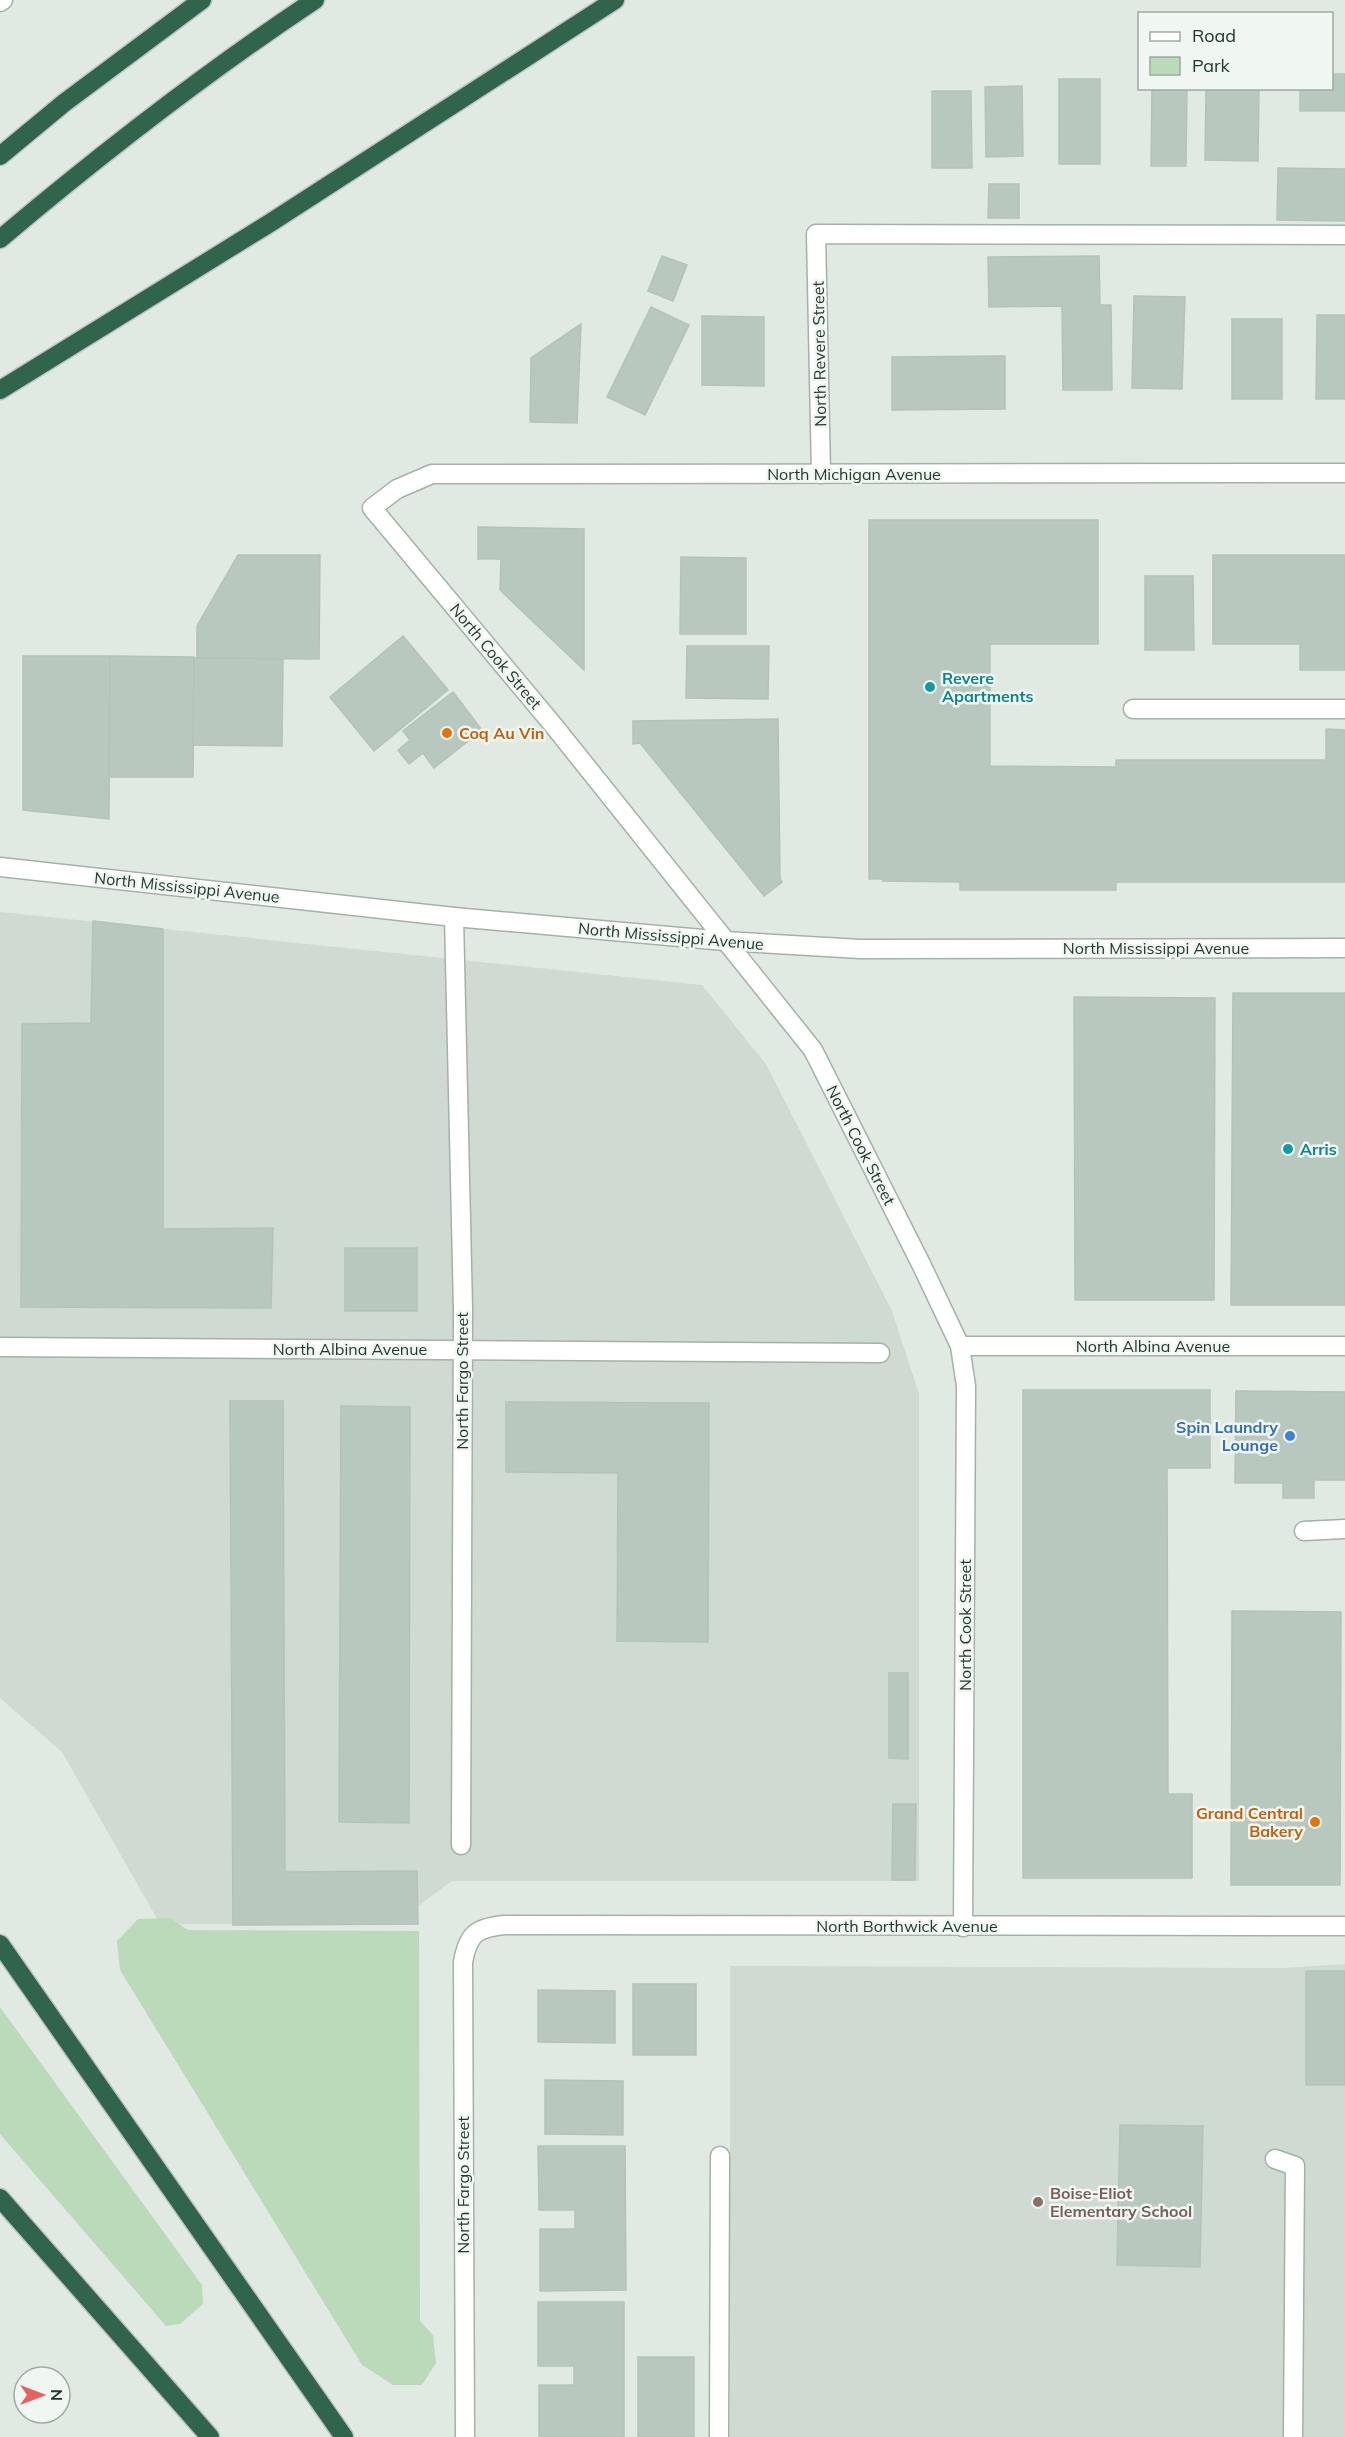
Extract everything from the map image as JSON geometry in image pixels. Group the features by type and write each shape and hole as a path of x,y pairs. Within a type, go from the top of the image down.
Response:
{"highway":[{"path":"0,156 73,96 202,0"},
{"path":"0,239 95,159 262,35 315,0"},
{"path":"0,390 270,223 615,0"},
{"path":"0,1944 344,2437"},
{"path":"0,2198 210,2437"}],"street":[{"name":"North Revere Street","path":"821,474 816,234 1345,235"},
{"name":"North Michigan Avenue","path":"372,508 397,489 432,474 1345,473"},
{"name":"North Cook Street","path":"372,508 554,726 813,1050 922,1266 960,1347 966,1386 963,1927"},
{"path":"1133,710 1345,709"},
{"name":"North Mississippi Avenue","path":"0,867 454,918 725,941 860,949 1345,948"},
{"name":"North Fargo Street","path":"454,918 463,1350 461,1845"},
{"name":"North Albina Avenue","path":"960,1347 1345,1346"},
{"name":"North Albina Avenue","path":"0,1347 880,1353"},
{"path":"1304,1532 1345,1529"},
{"name":"North Borthwick Avenue","path":"472,1935 486,1927 504,1925 1345,1926"},
{"name":"North Fargo Street","path":"465,2437 463,1962 466,1946 472,1935"},
{"path":"719,2437 720,2156"},
{"path":"1275,2159 1295,2166 1293,2437"}],"shaded area":[{"path":"0,912 702,985 766,1064 892,1311 919,1394 919,1881 452,1881 418,1906 418,1924 160,1924 62,1752 0,1698"},
{"name":"Boise-Eliot Elementary School","path":"1345,1964 1345,2437 730,2437 730,1966 1283,1968"}],"green space":[{"path":"170,1918 188,1930 419,1931 420,2321 433,2335 436,2363 422,2385 393,2385 362,2365 120,1970 117,1941 138,1919"},
{"path":"0,2007 202,2285 203,2304 180,2324 166,2326 0,2134"}],"building":[{"path":"1333,74 1345,74 1345,111 1300,111 1300,90 1333,90"},
{"path":"1059,79 1100,79 1100,164 1059,164"},
{"path":"1022,86 1023,156 986,157 985,87"},
{"path":"1152,90 1187,90 1186,166 1151,166"},
{"path":"1206,90 1259,90 1258,161 1205,160"},
{"path":"932,91 971,91 972,168 932,168"},
{"path":"1278,168 1345,169 1345,221 1277,220"},
{"path":"989,184 1019,184 1019,218 988,218"},
{"path":"662,256 687,265 673,301 648,291"},
{"path":"1099,256 1100,305 1111,305 1112,390 1063,390 1062,306 989,307 988,257"},
{"path":"1134,296 1185,297 1182,389 1132,388"},
{"path":"651,307 689,325 645,415 607,397"},
{"path":"1317,315 1345,315 1345,399 1316,399"},
{"path":"702,316 764,317 764,386 702,385"},
{"path":"1232,319 1282,319 1282,399 1232,399"},
{"path":"581,324 577,423 530,422 531,358"},
{"path":"1005,356 1005,409 892,410 892,357"},
{"name":"Revere Apartments","path":"869,520 1098,520 1098,644 990,644 990,766 1116,767 1116,760 1326,760 1326,729 1345,730 1345,882 1116,882 1116,890 960,890 960,882 869,879"},
{"path":"478,527 584,529 584,670 500,590 501,559 478,559"},
{"path":"238,555 320,555 319,659 197,658 197,626"},
{"path":"1213,555 1345,555 1345,670 1300,670 1300,644 1213,644"},
{"path":"681,557 746,558 746,634 680,634"},
{"path":"1145,576 1193,576 1194,650 1145,650"},
{"path":"403,636 448,690 374,751 330,697"},
{"path":"687,646 769,646 768,699 686,698"},
{"path":"23,656 110,656 109,819 23,810"},
{"path":"110,656 194,657 193,777 109,777"},
{"path":"194,658 283,659 282,746 193,745"},
{"path":"453,692 482,730 434,768 423,753 409,764 398,750 410,740 403,731"},
{"path":"778,719 780,879 782,882 764,896 640,743 633,744 633,721"},
{"path":"93,921 163,929 163,1229 273,1228 271,1308 21,1307 22,1024 91,1023"},
{"name":"Arris","path":"1233,993 1345,993 1345,1305 1231,1305"},
{"path":"1074,997 1215,998 1214,1300 1075,1300"},
{"path":"345,1248 417,1248 417,1311 345,1311"},
{"path":"1023,1390 1210,1390 1210,1468 1167,1468 1168,1794 1192,1794 1192,1878 1023,1878"},
{"name":"Spin Laundry Lounge","path":"1236,1391 1345,1392 1345,1480 1314,1480 1314,1498 1283,1498 1283,1483 1235,1483"},
{"path":"230,1401 283,1401 285,1872 417,1871 418,1924 233,1925"},
{"path":"506,1402 709,1403 708,1642 617,1641 618,1473 506,1472"},
{"path":"341,1406 410,1407 409,1823 339,1822"},
{"path":"1232,1611 1341,1612 1340,1885 1231,1885"},
{"path":"889,1673 908,1673 908,1759 889,1758"},
{"path":"893,1804 916,1804 915,1880 892,1880"},
{"path":"1306,1971 1345,1971 1345,2085 1306,2085"},
{"path":"633,1984 696,1984 696,2055 633,2055"},
{"path":"538,1990 615,1991 615,2043 538,2042"},
{"path":"545,2080 623,2081 623,2135 545,2134"},
{"path":"1120,2125 1203,2126 1200,2267 1117,2265"},
{"path":"538,2146 625,2146 626,2290 540,2291 540,2229 575,2229 575,2210 539,2210"},
{"path":"538,2302 624,2302 624,2437 539,2437 539,2385 574,2385 574,2366 538,2366"},
{"path":"638,2357 694,2357 694,2437 638,2437"}],"place":[{"name":"Revere Apartments","path":"930,687"},
{"name":"Coq Au Vin","path":"447,733"},
{"name":"Arris","path":"1288,1149"},
{"name":"Spin Laundry Lounge","path":"1290,1436"},
{"name":"Grand Central Bakery","path":"1315,1822"},
{"name":"Boise-Eliot Elementary School","path":"1038,2202"}]}
